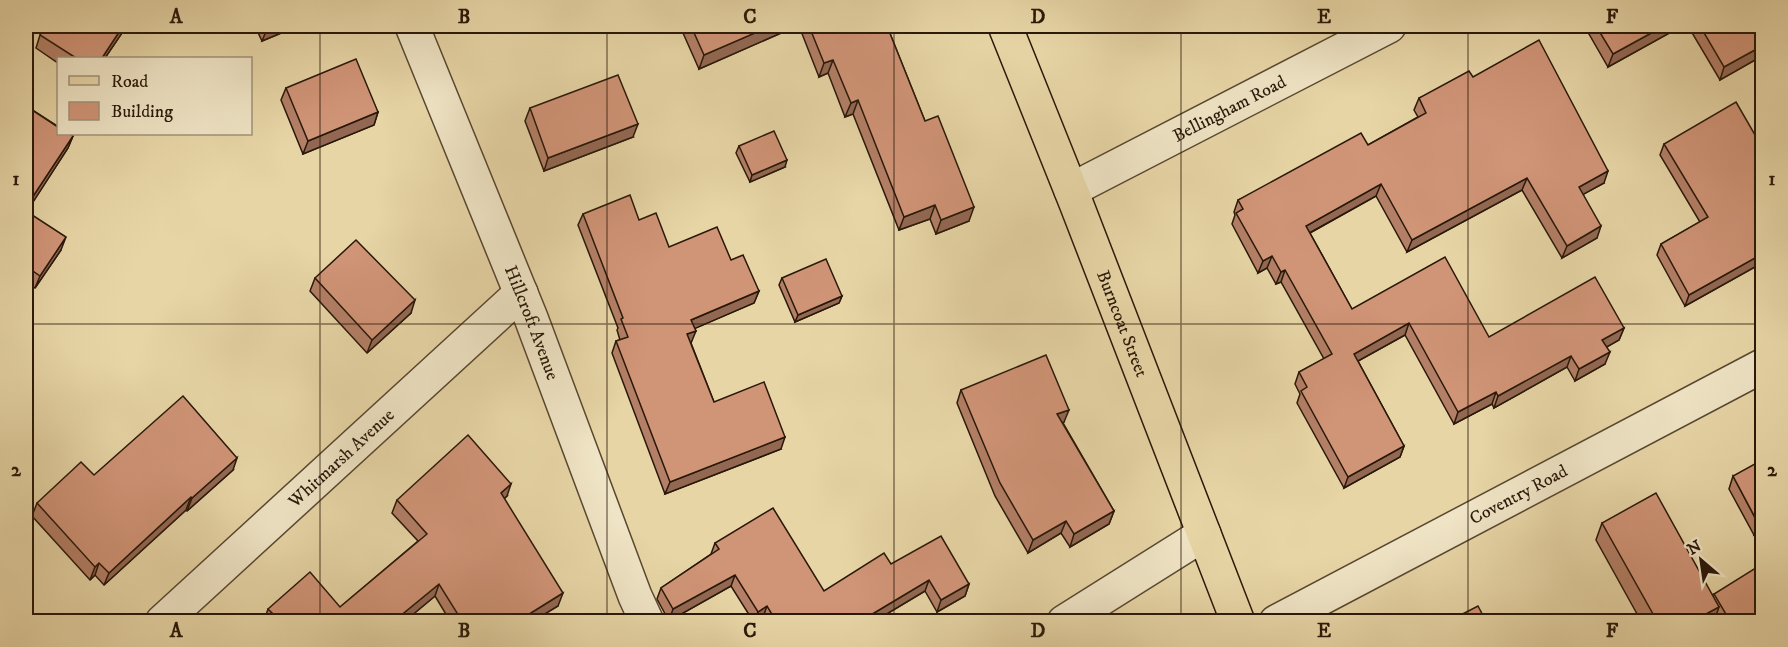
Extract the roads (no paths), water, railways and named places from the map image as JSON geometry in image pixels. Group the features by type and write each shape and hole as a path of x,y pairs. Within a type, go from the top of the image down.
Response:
{"main road":[{"name":"Burncoat Street","path":"1005,26 1238,621"}],"street":[{"name":"Hillcroft Avenue","path":"412,26 521,293 635,596 648,621"},
{"name":"Bellingham Road","path":"1071,190 1389,26"},
{"name":"Whitmarsh Avenue","path":"162,621 521,293"},
{"name":"Coventry Road","path":"1276,621 1762,366"},
{"path":"1064,621 1204,534"}]}
